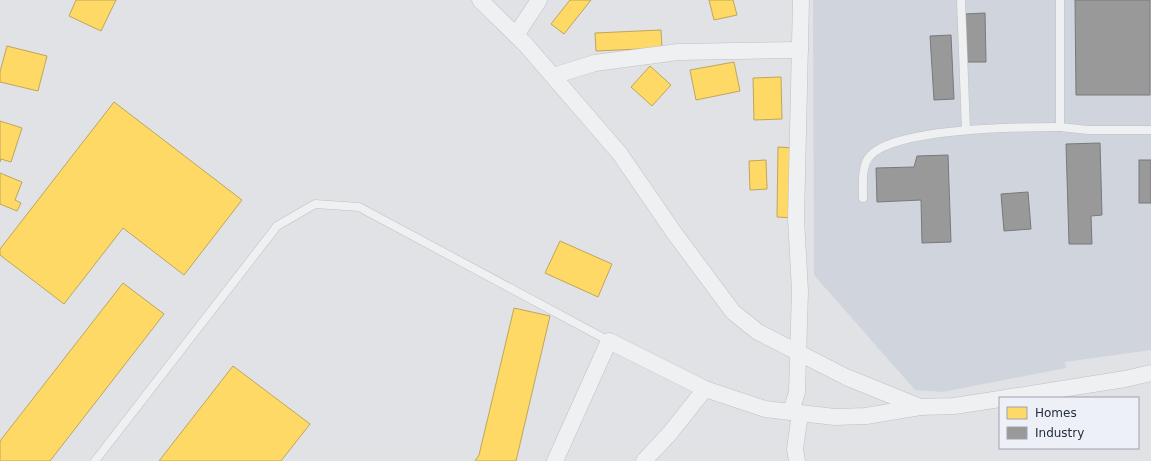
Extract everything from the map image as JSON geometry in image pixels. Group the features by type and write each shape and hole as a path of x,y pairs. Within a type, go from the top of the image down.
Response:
{"street":[{"path":"480,0 516,35 620,154 675,234 733,312 758,332 846,377 920,407"},
{"path":"516,35 539,0"},
{"path":"797,461 795,448 795,413 800,291 796,219 801,0"},
{"path":"553,76 594,63 678,52 800,50"},
{"path":"555,461 609,341 705,389 765,409 835,418 866,416 920,407 954,406 999,399"},
{"path":"1011,397 1125,379 1151,373"},
{"path":"644,461 670,433 705,389"}],"lane":[{"path":"961,0 966,130"},
{"path":"1060,0 1060,127"},
{"path":"862,198 864,169 868,158 874,152 887,144 966,130 998,127 1060,127 1088,130 1151,130"},
{"path":"95,461 277,226 315,204 359,207 609,341"}],"shaded area":[{"path":"813,0 1151,0 1151,350 1065,362 1066,368 943,392 915,390 814,275"}],"building: Homes":[{"path":"76,0 116,0 101,31 69,16"},
{"path":"570,0 591,0 564,34 551,24"},
{"path":"709,0 733,0 737,15 714,20"},
{"path":"661,30 662,48 596,51 595,33"},
{"path":"7,46 47,56 38,91 0,82 0,72"},
{"path":"734,62 740,91 696,100 690,70"},
{"path":"650,66 671,85 652,106 631,87"},
{"path":"781,77 782,119 754,120 753,78"},
{"path":"114,102 242,200 184,275 123,228 64,304 0,255 0,249"},
{"path":"0,121 22,128 11,162 1,159 0,162"},
{"path":"778,147 794,148 793,218 777,217"},
{"path":"766,160 767,189 750,190 749,161"},
{"path":"0,173 22,182 15,200 21,203 17,211 0,204"},
{"path":"560,241 612,264 598,297 545,273"},
{"path":"123,283 164,314 50,461 0,461 0,441"},
{"path":"514,308 550,316 516,461 475,461 479,455"},
{"path":"233,366 310,424 281,461 159,461"}],"building: Industry":[{"path":"1075,0 1150,0 1150,95 1076,95"},
{"path":"985,13 986,62 965,62 965,14"},
{"path":"951,35 954,99 934,100 930,36"},
{"path":"1100,143 1102,215 1091,216 1092,244 1069,244 1066,144"},
{"path":"948,155 951,242 922,243 921,200 877,202 876,168 914,167 917,156"},
{"path":"1139,160 1151,160 1151,203 1139,203"},
{"path":"1028,192 1031,229 1004,231 1001,194"}]}
